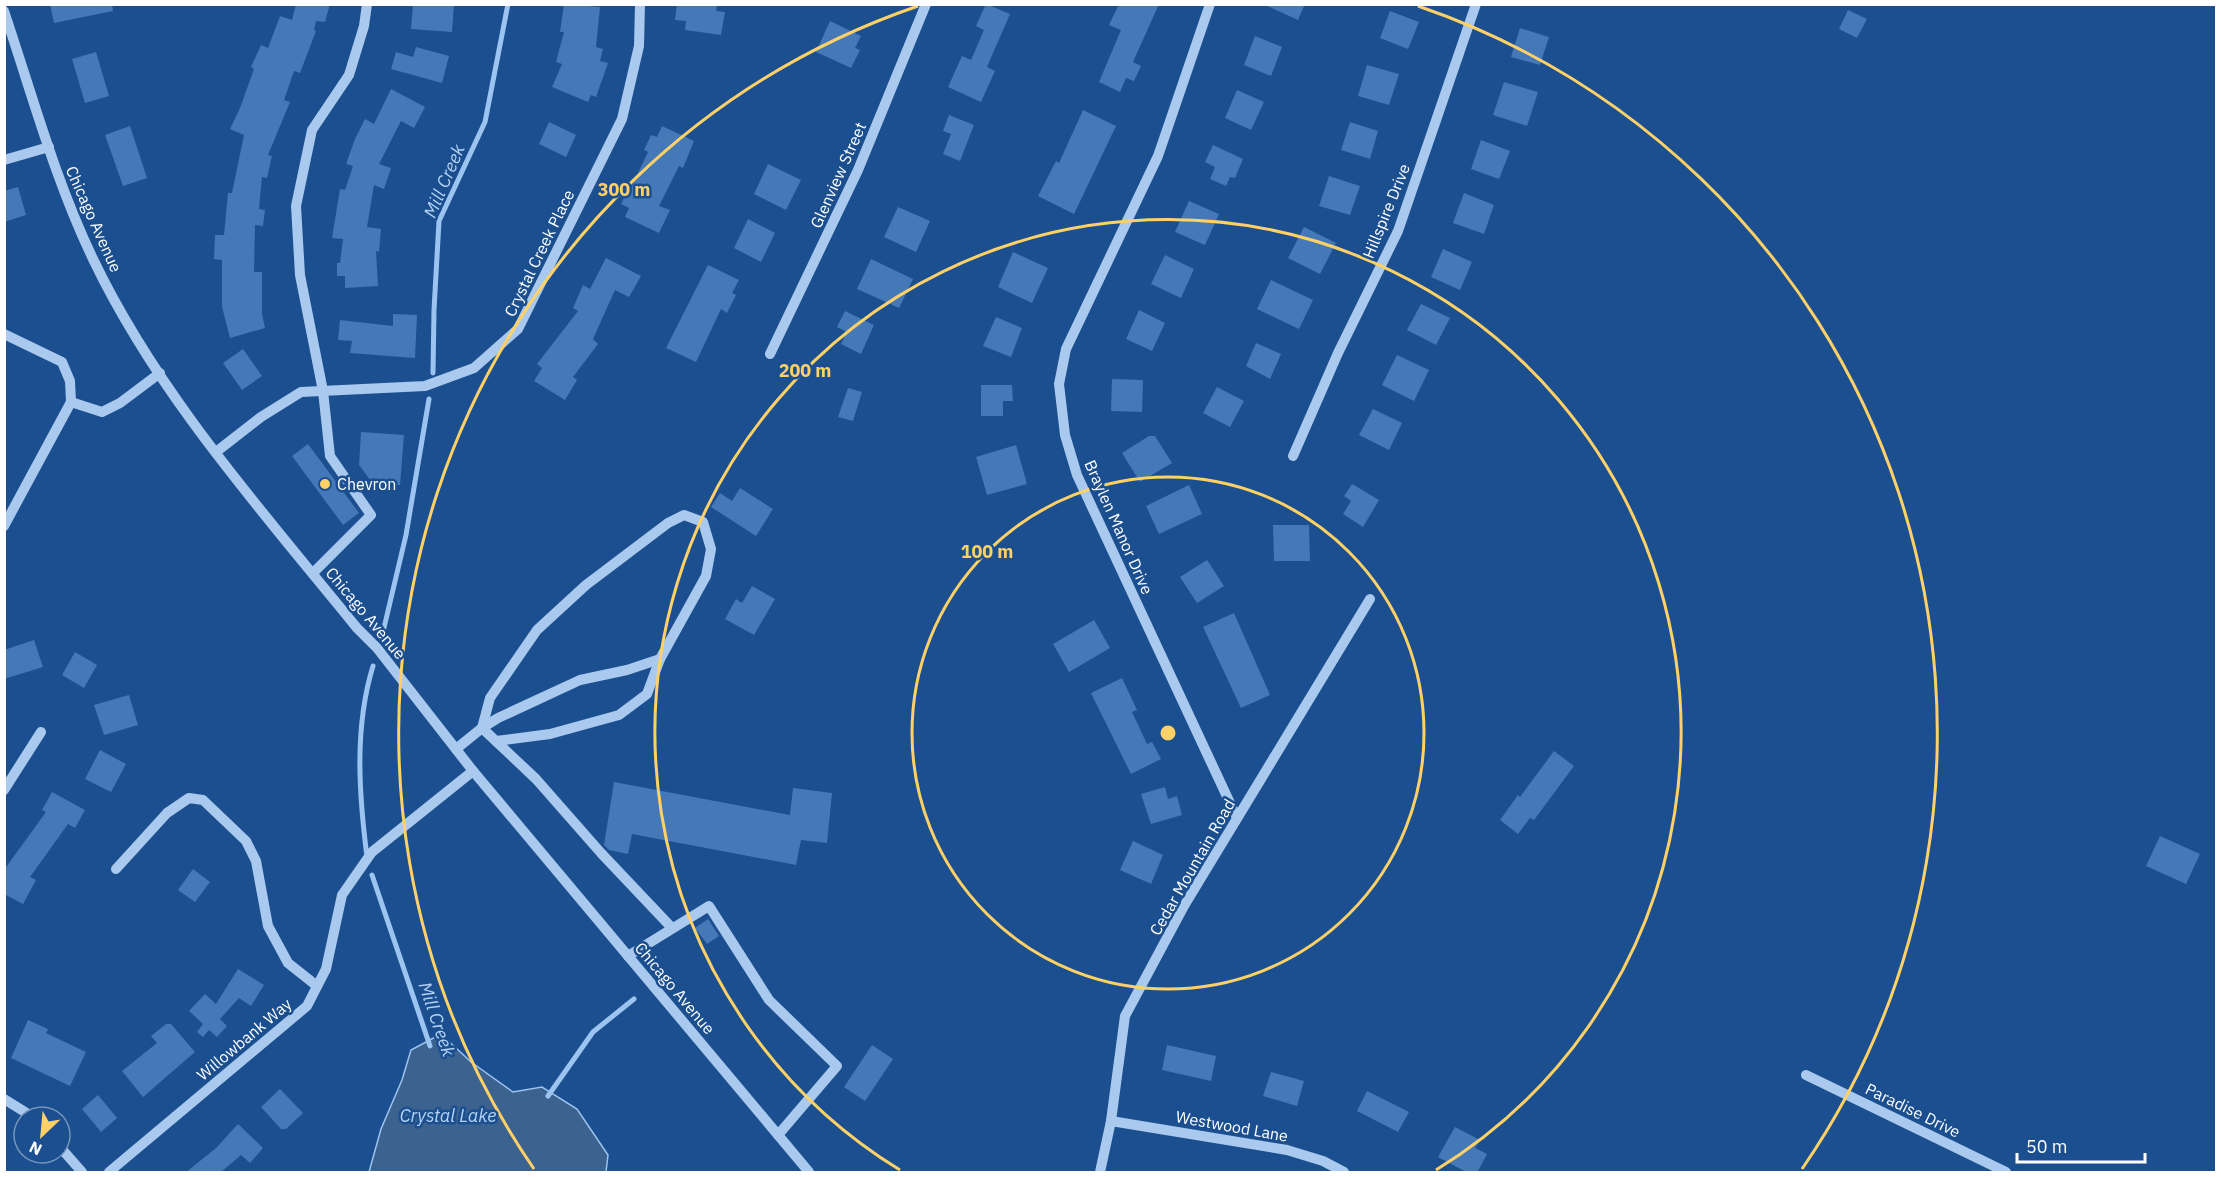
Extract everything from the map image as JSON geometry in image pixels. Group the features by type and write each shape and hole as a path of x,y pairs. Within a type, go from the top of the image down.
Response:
{"street":[{"path":"313,573 371,515 330,456 323,391 300,275 296,206 312,130 349,75 364,26 367,4"},
{"name":"Crystal Creek Place","path":"216,452 261,417 302,392 425,386 474,368 518,329 622,118 639,46 640,4"},
{"name":"Glenview Street","path":"771,354 858,170 926,4"},
{"name":"Braylen Manor Drive","path":"1210,4 1158,156 1066,349 1059,384 1065,435 1077,475 1237,818"},
{"name":"Hillspire Drive","path":"1293,456 1338,353 1398,231 1476,4"},
{"name":"Chicago Avenue","path":"4,10 60,186 93,260 138,342 216,452 357,628 377,648 473,771 809,1173"},
{"path":"4,160 49,147"},
{"path":"4,334 62,362 70,381 71,402 4,526"},
{"path":"71,402 102,412 120,403 160,373"},
{"path":"482,728 490,698 537,630 586,585 668,523 684,515 702,522 711,549 706,576 660,659 647,694 619,715 549,734 496,741"},
{"name":"Cedar Mountain Road","path":"1100,1173 1111,1121 1125,1016 1184,906 1370,599"},
{"path":"456,749 498,718 579,680 627,670 660,659"},
{"path":"482,728 536,779 601,854 672,928"},
{"path":"4,790 41,732"},
{"name":"Willowbank Way","path":"109,1173 307,1006 326,969 342,895 372,852 473,771"},
{"path":"116,869 167,813 189,798 203,800 246,841 256,861 268,926 288,963 317,986"},
{"path":"628,956 709,906 769,1000 837,1066 778,1135"},
{"name":"Paradise Drive","path":"1806,1075 2007,1173"},
{"name":"Westwood Lane","path":"1111,1121 1287,1150 1323,1161 1344,1173"},
{"path":"72,1161 82,1173"}],"water":[{"name":"Crystal Lake","path":"441,1034 471,1062 513,1092 542,1087 577,1109 608,1155 606,1172 369,1172 381,1129 402,1080 411,1050"}],"building":[{"path":"50,4 112,4 113,11 54,23"},
{"path":"296,4 330,4 325,22 316,21 314,30 316,31 300,73 294,71 284,100 290,102 268,155 272,156 267,178 262,177 259,209 265,210 263,226 255,225 254,272 262,272 262,314 265,328 230,338 222,307 222,260 214,259 215,235 224,235 228,193 232,193 244,135 230,129 240,108 254,69 251,67 261,45 268,48 280,16 292,20"},
{"path":"413,4 454,4 452,32 411,29"},
{"path":"564,4 600,7 596,47 603,49 600,61 608,63 596,97 591,95 588,102 552,87 562,64 556,62 564,32 560,32"},
{"path":"677,4 717,4 716,11 725,12 721,35 685,30 686,21 675,20"},
{"path":"986,4 1010,14 987,67 995,71 981,102 948,87 962,56 971,60 984,30 976,26"},
{"path":"1119,4 1159,4 1133,62 1141,66 1134,81 1126,78 1120,92 1099,82 1121,30 1109,25"},
{"path":"1263,4 1305,4 1298,20"},
{"path":"1848,10 1867,19 1857,38 1839,29"},
{"path":"1390,11 1419,22 1408,49 1380,38"},
{"path":"830,21 861,36 855,48 860,50 851,68 816,52"},
{"path":"1520,28 1549,37 1540,65 1511,57"},
{"path":"1255,36 1282,47 1271,76 1244,65"},
{"path":"416,47 449,56 442,83 391,69 396,52 413,57"},
{"path":"96,52 109,96 85,103 72,59"},
{"path":"1367,65 1399,74 1389,105 1358,96"},
{"path":"1504,82 1538,92 1527,126 1493,115"},
{"path":"391,89 425,107 414,128 401,121 379,164 391,168 384,189 374,185 367,227 381,229 379,252 376,251 378,286 345,288 345,276 337,276 337,263 340,263 343,239 332,238 340,189 345,190 353,166 346,164 365,119 374,124"},
{"path":"1237,90 1264,102 1251,130 1225,118"},
{"path":"1083,110 1116,126 1074,214 1038,196 1056,161 1059,163"},
{"path":"949,115 974,125 960,161 943,154 951,134 943,131"},
{"path":"549,122 576,135 566,157 539,144"},
{"path":"1350,122 1378,131 1370,159 1341,150"},
{"path":"130,126 147,178 123,186 105,135"},
{"path":"662,126 694,141 683,168 679,166 659,206 670,210 659,233 625,217 629,208 621,204 648,152 644,150 651,135 657,137"},
{"path":"1481,140 1510,151 1499,179 1471,169"},
{"path":"1213,145 1243,159 1235,178 1230,177 1226,186 1210,179 1215,167 1205,162"},
{"path":"768,164 801,180 786,210 754,194"},
{"path":"1329,176 1360,186 1350,215 1319,206"},
{"path":"18,187 26,215 4,222 4,191"},
{"path":"1464,193 1494,205 1484,234 1453,223"},
{"path":"1189,201 1219,214 1205,245 1175,232"},
{"path":"898,207 930,221 916,252 884,237"},
{"path":"748,219 775,233 761,262 734,248"},
{"path":"1304,227 1336,243 1320,274 1288,258"},
{"path":"1443,249 1472,262 1460,290 1431,277"},
{"path":"1013,252 1048,268 1032,303 998,287"},
{"path":"1165,255 1194,269 1181,298 1151,284"},
{"path":"606,258 641,276 629,297 615,290 593,339 598,344 573,377 577,380 565,400 534,381 542,368 537,364 578,311 573,308 583,285 590,289"},
{"path":"871,259 913,279 899,308 857,289"},
{"path":"708,265 739,280 732,293 736,295 727,313 721,309 696,362 666,348"},
{"path":"1271,280 1313,300 1299,329 1257,309"},
{"path":"1421,304 1450,318 1436,345 1407,330"},
{"path":"1139,310 1165,323 1152,351 1126,339"},
{"path":"845,311 874,325 861,354 841,344 847,332 837,327"},
{"path":"393,314 417,315 415,358 350,353 352,341 338,340 340,320 393,326"},
{"path":"996,317 1022,328 1011,357 983,346"},
{"path":"1256,343 1281,354 1270,379 1246,366"},
{"path":"243,349 262,376 242,390 223,363"},
{"path":"1397,355 1429,370 1414,401 1382,385"},
{"path":"1112,379 1143,380 1142,412 1111,411"},
{"path":"981,385 1012,385 1013,401 1003,401 1003,416 981,416"},
{"path":"1217,387 1244,401 1230,427 1203,413"},
{"path":"848,388 862,392 853,421 838,417"},
{"path":"1373,409 1402,423 1389,450 1359,435"},
{"path":"361,432 404,435 400,485 374,485 359,465"},
{"path":"1149,436 1155,436 1172,463 1140,482 1122,453"},
{"name":"Chevron","path":"308,444 359,513 343,525 292,456"},
{"path":"1016,445 1027,484 987,495 976,457"},
{"path":"1352,484 1379,500 1363,527 1343,514 1351,501 1344,496"},
{"path":"1189,485 1202,514 1159,534 1146,506"},
{"path":"740,488 773,509 756,536 711,507 720,493 732,501"},
{"path":"1273,525 1309,525 1310,561 1274,561"},
{"path":"1207,560 1224,586 1197,603 1180,577"},
{"path":"752,586 775,599 754,635 725,619 736,599 742,603"},
{"path":"1234,613 1270,695 1241,708 1203,627"},
{"path":"1094,620 1110,648 1069,672 1053,644"},
{"path":"34,640 43,667 4,679 4,650"},
{"path":"75,652 97,665 84,688 62,675"},
{"path":"1122,678 1137,710 1132,712 1147,744 1152,742 1161,759 1131,774 1091,693"},
{"path":"129,695 138,725 104,735 94,705"},
{"path":"100,750 126,764 111,792 85,779"},
{"path":"1554,751 1574,766 1534,820 1530,818 1518,834 1500,820"},
{"path":"614,782 790,815 793,788 832,793 827,843 801,840 796,865 632,834 628,854 609,850 604,845"},
{"path":"1165,787 1168,799 1177,796 1182,815 1151,824 1141,794"},
{"path":"52,792 85,810 75,828 68,824 30,877 36,880 23,904 4,894 4,870 46,812 42,810"},
{"path":"2160,836 2200,854 2186,884 2146,866"},
{"path":"1133,841 1163,855 1151,884 1120,870"},
{"path":"193,869 210,882 195,902 178,890"},
{"path":"708,919 719,936 707,944 695,928"},
{"path":"238,969 264,985 251,1006 239,998 220,1019 227,1026 217,1037 209,1030 203,1037 197,1032 203,1024 189,1011 205,994 216,1004"},
{"path":"28,1020 48,1029 46,1033 86,1052 70,1086 11,1058"},
{"path":"166,1024 171,1024 195,1052 143,1097 122,1071 157,1043 151,1036"},
{"path":"872,1045 893,1059 865,1101 844,1087"},
{"path":"1167,1045 1216,1056 1211,1081 1162,1070"},
{"path":"1271,1072 1304,1081 1297,1106 1263,1096"},
{"path":"280,1089 303,1113 286,1129 281,1129 261,1107"},
{"path":"1367,1091 1409,1112 1398,1132 1357,1111"},
{"path":"98,1095 117,1118 101,1132 82,1109"},
{"path":"238,1124 263,1148 250,1163 241,1155 220,1173 185,1173 216,1148"},
{"path":"1455,1127 1480,1140 1475,1148 1487,1154 1477,1173 1468,1173 1438,1157"}],"waterway":[{"name":"Mill Creek","path":"433,373 439,221 485,122 508,4"},
{"name":"Mill Creek","path":"383,632 406,535 429,399"},
{"name":"Mill Creek","path":"367,857 360,761 363,713 373,666"},
{"name":"Mill Creek","path":"372,875 430,1046"},
{"path":"548,1096 593,1032 634,999"}],"place":[{"name":"Chevron","path":"325,484"}]}
